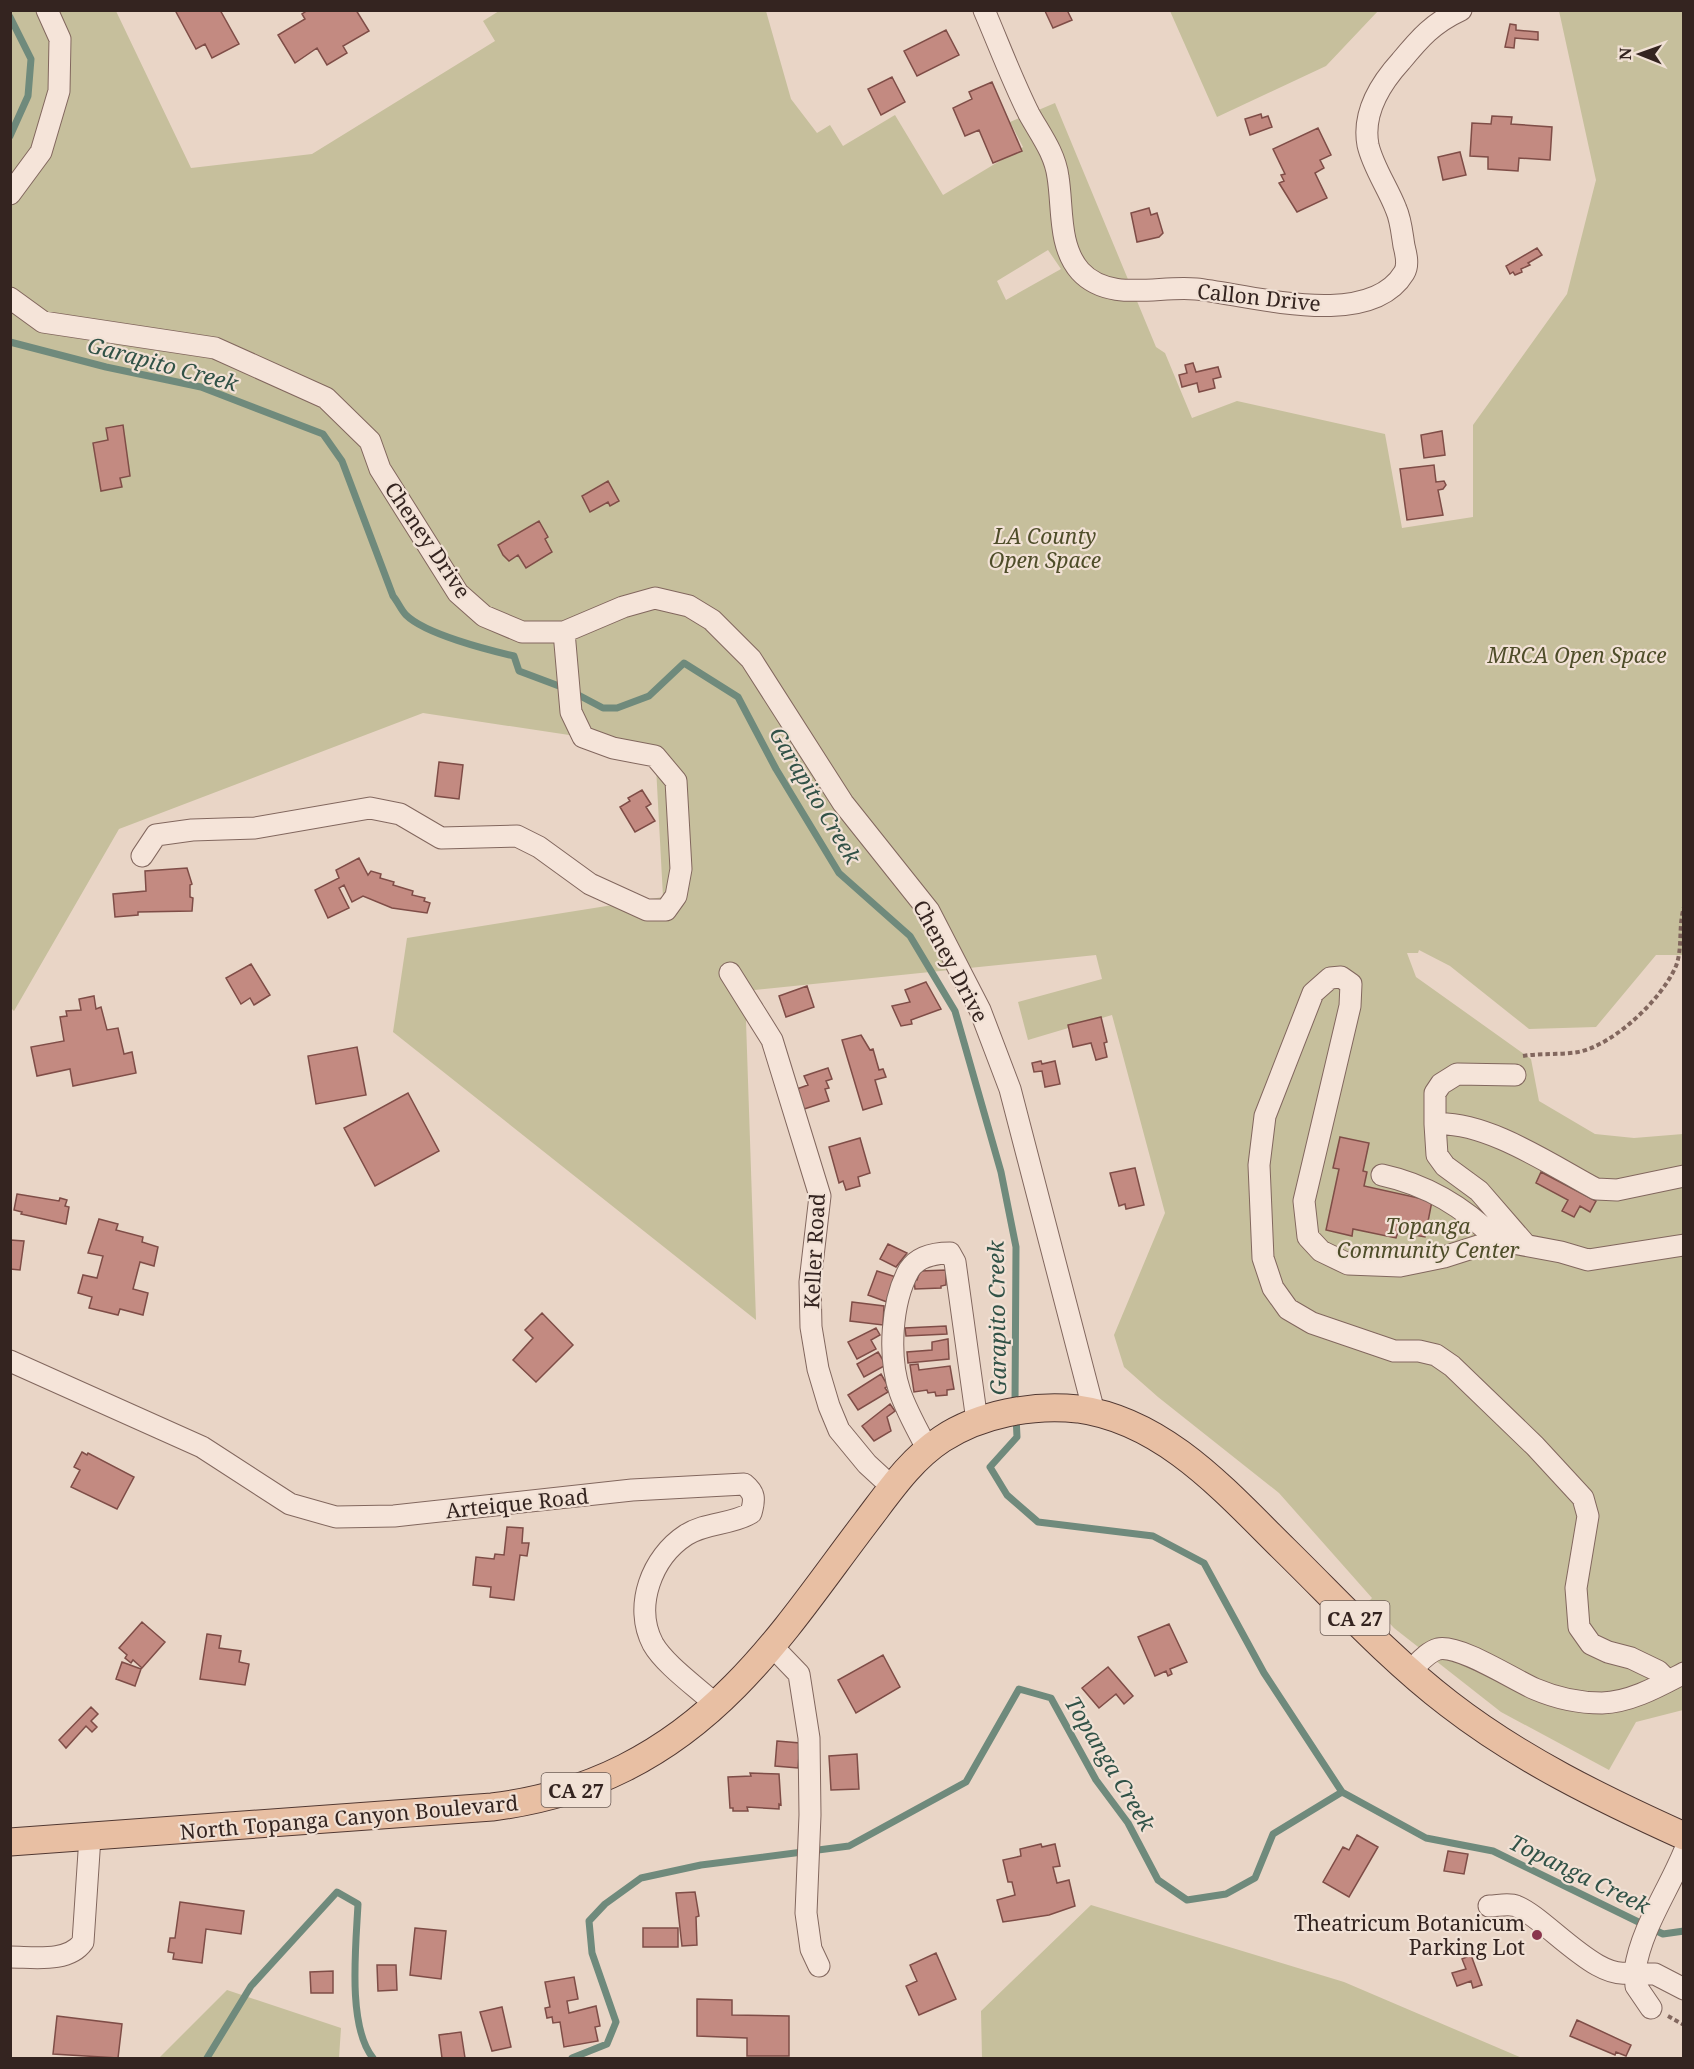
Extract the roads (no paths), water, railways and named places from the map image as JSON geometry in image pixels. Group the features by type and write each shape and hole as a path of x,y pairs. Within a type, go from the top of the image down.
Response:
{"main road":[{"name":"North Topanga Canyon Boulevard","path":"10,1842 492,1807 575,1791 628,1767 675,1738 716,1705 771,1646 892,1487 928,1450 951,1433 984,1419 1059,1408 1094,1412 1120,1420 1148,1434 1205,1472 1409,1672 1456,1709 1514,1748 1593,1792 1683,1836"}],"street":[{"path":"10,194 41,152 59,91 60,39 47,10"},
{"name":"Callon Drive","path":"984,10 1029,113 1057,167 1065,238 1071,257 1084,275 1103,286 1120,290 1194,289 1307,306 1357,302 1375,297 1391,289 1405,272 1407,264 1397,211 1368,144 1369,114 1385,78 1418,40 1437,21 1461,10"},
{"name":"Cheney Drive","path":"10,298 43,322 215,348 326,398 370,441 380,469 458,593 484,616 522,632 564,632 623,607 655,598 689,606 712,620 751,659 843,803 929,911 980,1010 1010,1089 1094,1412"},
{"path":"142,856 156,835 192,830 255,828 370,808 400,814 441,838 517,836 539,847 590,884 647,910 666,910 676,896 681,869 676,781 655,756 613,748 583,737 571,712 564,632"},
{"name":"Keller Road","path":"730,973 772,1040 820,1196 810,1282 811,1327 818,1369 829,1406 839,1430 867,1464 892,1487"},
{"path":"1676,1677 1591,1644 1579,1627 1576,1588 1588,1516 1583,1498 1535,1446 1452,1366 1436,1355 1419,1351 1394,1351 1312,1323 1288,1309 1273,1288 1263,1258 1259,1165 1265,1116 1313,993 1330,978 1341,977 1351,984 1350,1006 1304,1201 1308,1237 1322,1251 1348,1264 1400,1266 1444,1257 1497,1240 1525,1244 1588,1260 1683,1245"},
{"path":"1505,1074 1457,1074 1441,1084 1435,1094 1437,1155 1445,1166 1479,1191 1525,1244"},
{"path":"1435,1124 1455,1123 1487,1133 1596,1189 1617,1190 1683,1176"},
{"path":"1382,1175 1406,1180 1448,1199 1474,1217 1497,1240"},
{"path":"928,1450 899,1391 893,1357 893,1327 910,1269 920,1259 936,1253 950,1253 955,1262 984,1419"},
{"name":"Arteique Road","path":"10,1361 202,1447 290,1504 336,1517 394,1516 632,1490 744,1484 752,1490 755,1500 751,1513 740,1519 695,1530 685,1536 662,1558 651,1575 646,1593 646,1622 654,1646 716,1705"},
{"path":"771,1646 799,1674 809,1738 808,1938 819,1966"},
{"path":"1409,1672 1431,1652 1446,1649 1551,1695 1597,1703 1625,1699 1676,1677"},
{"path":"10,1957 66,1955 76,1952 83,1942 90,1837"},
{"path":"1651,2008 1636,1986 1635,1970 1639,1947 1669,1888 1683,1852"},
{"path":"1489,1906 1514,1904 1529,1911 1569,1946 1610,1971 1623,1973 1635,1970 1645,1974 1655,1974 1683,1989"}],"waterway":[{"name":"Garapito Creek","path":"10,17 31,59 28,96 10,136"},
{"name":"Garapito Creek","path":"10,342 106,367 201,387 323,434 342,461 393,596 406,615 427,629 514,656 519,671 567,689 603,708 617,708 649,696 684,663 738,697 776,769 839,873 910,936 955,1011 1001,1172 1016,1247 1015,1405"},
{"name":"Garapito Creek","path":"1016,1416 1017,1437 990,1467 1007,1495 1038,1522 1153,1536 1204,1563 1264,1673 1342,1792"},
{"name":"Topanga Creek","path":"572,2058 607,2044 616,2022 592,1953 589,1921 605,1904 641,1878 701,1865 849,1846 966,1782 1019,1689 1051,1698 1096,1780 1128,1823 1158,1880 1187,1900 1226,1894 1255,1878 1273,1834 1342,1792 1426,1838 1493,1851 1663,1934 1684,1931"},
{"name":"Topanga Creek","path":"207,2058 251,1986 337,1892 358,1904 355,1962 356,2006 359,2026 373,2058"}],"place":[{"name":"Theatricum Botanicum Parking Lot","path":"1537,1935"}],"park label":[{"name":"LA County Open Space","path":"1045,548"},
{"name":"MRCA Open Space","path":"1577,655"},
{"name":"Topanga Community Center","path":"1428,1238"}]}
